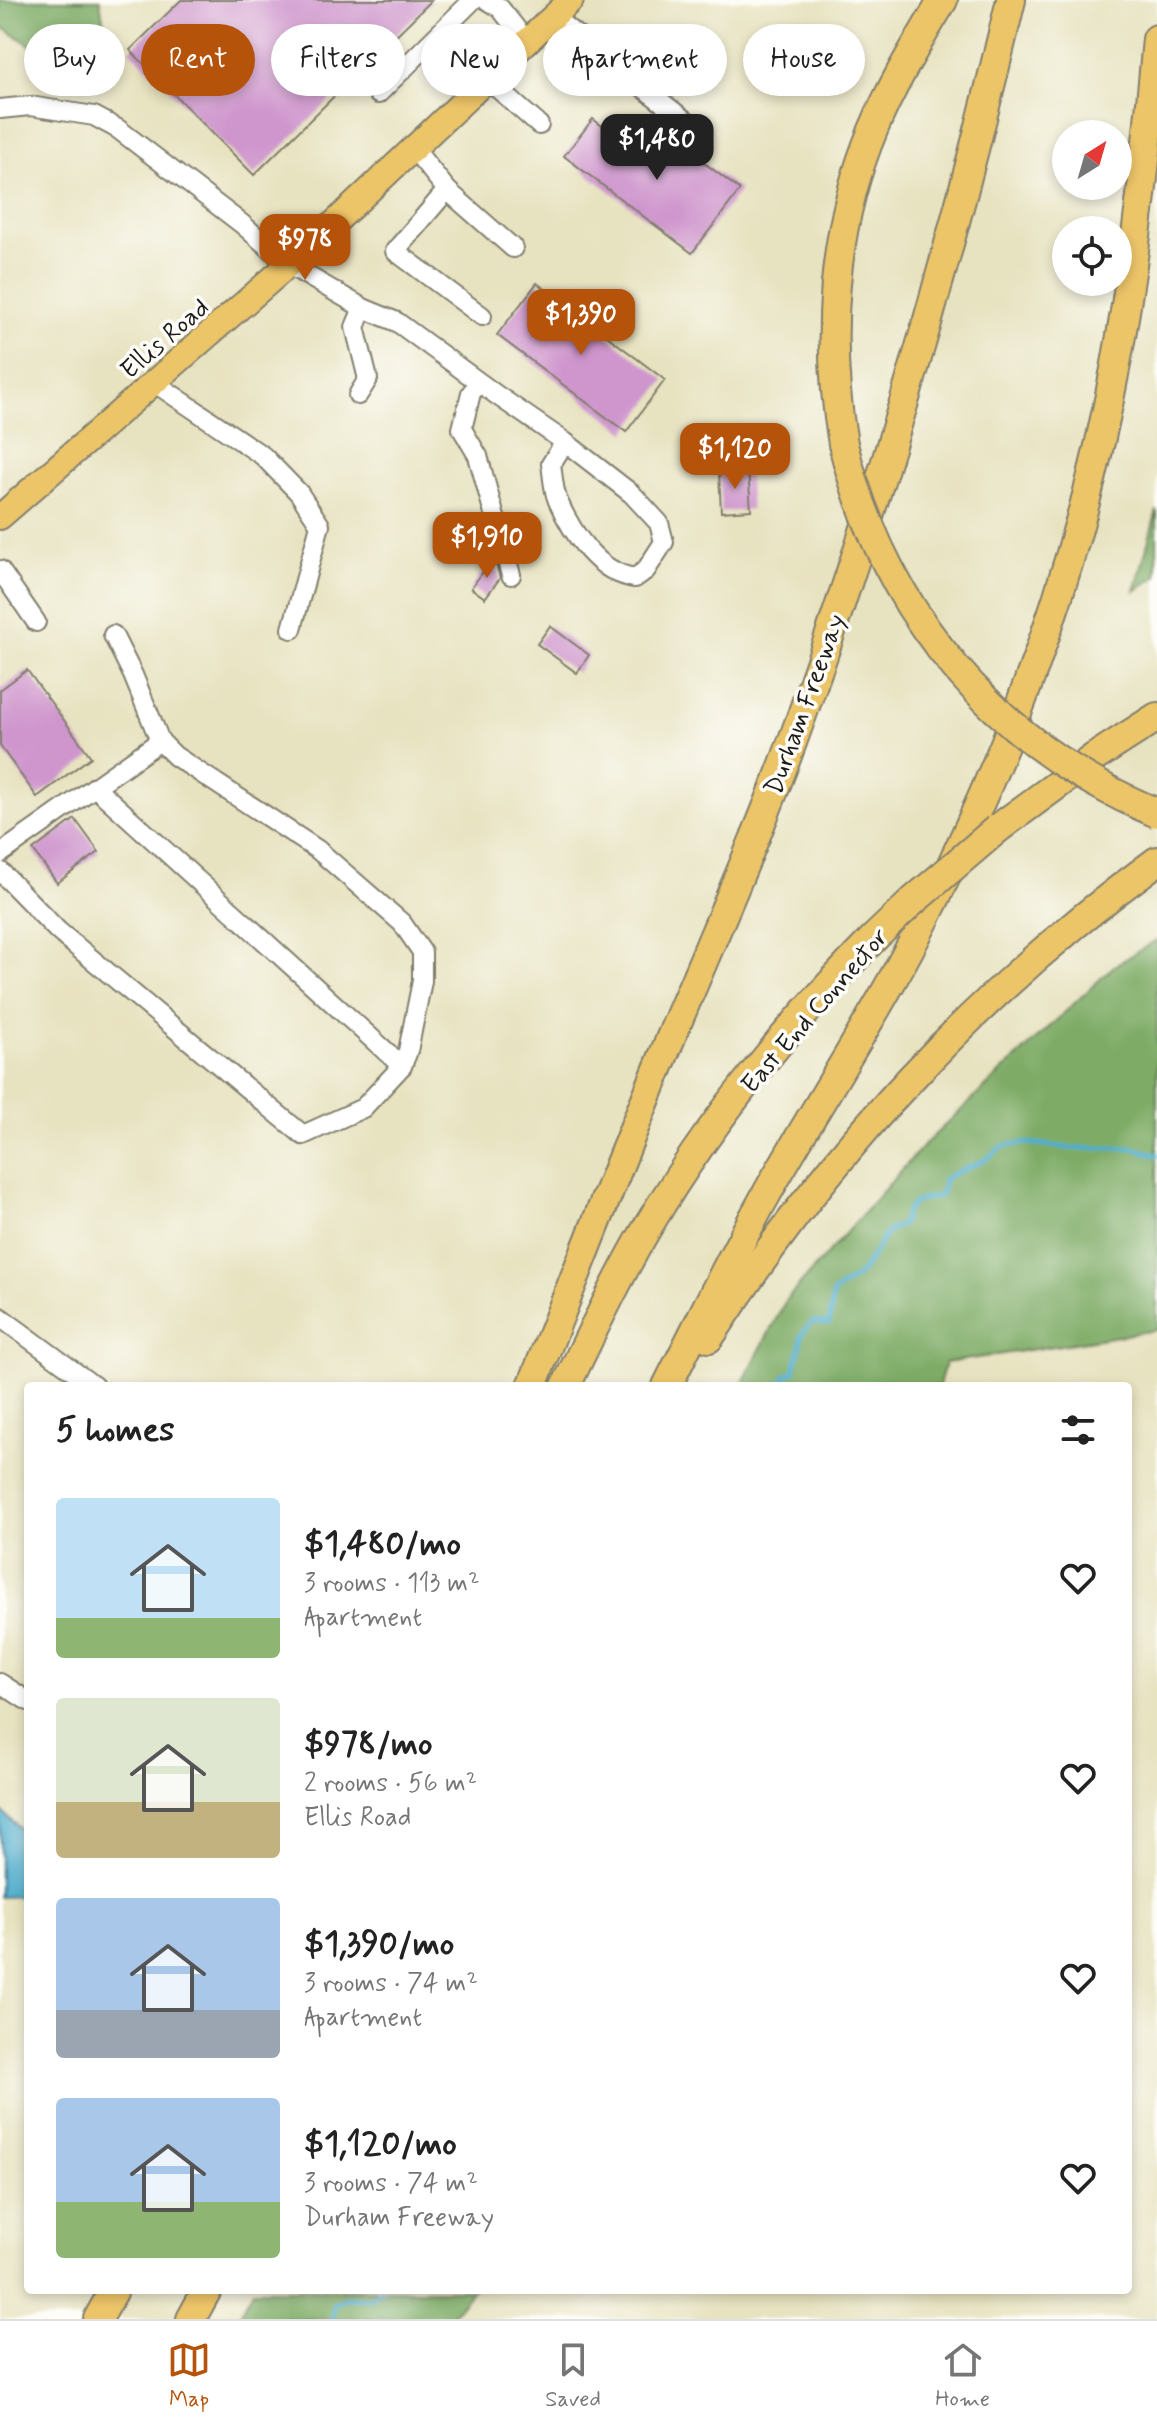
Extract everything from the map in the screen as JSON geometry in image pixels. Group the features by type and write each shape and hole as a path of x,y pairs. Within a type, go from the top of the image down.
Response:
{"highway":[{"path":"943,0 878,118 862,160 846,219 836,284 833,336 836,402 843,444 864,515 889,570 915,615 959,673 1012,725 1042,749 1102,788 1157,813"},
{"name":"Durham Freeway","path":"534,1382 626,1148 759,831 806,703 845,589 916,357 1011,0"},
{"path":"669,1382 752,1220 891,983 935,900 1001,753 1029,678 1079,525 1116,368 1141,209 1157,39"},
{"name":"East End Connector","path":"568,1382 628,1263 693,1157 792,1026 873,939 997,829 1095,757 1157,717"},
{"path":"681,1382 791,1220 885,1104 991,996 1077,921 1157,861"},
{"path":"98,2319 112,2294"},
{"path":"191,2319 205,2294"}],"main road":[{"name":"Ellis Road","path":"527,42 571,0"},
{"name":"Ellis Road","path":"0,517 289,265 469,96"}],"lane":[{"path":"405,67 473,0"},
{"path":"487,0 500,8 513,24"},
{"path":"553,17 691,125"},
{"path":"506,96 539,125"},
{"path":"0,109 30,106 94,116 154,155 289,265 363,308 397,322 565,442 632,494 659,523 664,542 646,570 635,578 624,577 587,550 557,499 551,464 565,442"},
{"path":"414,149 447,190 513,248"},
{"path":"447,190 395,251 482,316"},
{"path":"358,395 368,379 355,327 363,308"},
{"path":"155,383 263,456 299,493 320,525 292,629"},
{"path":"479,383 471,393 462,429 478,456 511,575"},
{"path":"0,570 36,622"},
{"path":"0,871 58,931 303,1135 363,1108 402,1066 408,1051 422,981 422,952 402,923 318,850 175,756 160,741 113,635"},
{"path":"0,854 160,741"},
{"path":"95,787 402,1066"},
{"path":"0,1317 89,1382"},
{"path":"0,1683 24,1698"}],"green space":[{"path":"0,0 100,0 104,24 24,24 24,41 0,26"},
{"path":"1157,510 1157,576 1135,591"},
{"path":"1157,940 1157,1330 945,1363 940,1382 743,1382 786,1300 924,1145 1114,966"},
{"path":"251,2294 470,2294 449,2319 237,2319"}],"water":[{"path":"0,1810 24,1832 24,1896 0,1897"}],"building":[{"path":"181,0 432,0 405,27 405,24 271,24 271,96 334,96 254,175 176,96 255,96 255,24 157,24"},
{"path":"141,39 141,61 130,50"},
{"path":"593,119 643,157 662,131 740,190 692,253 564,156"},
{"path":"537,283 665,380 626,432 497,335"},
{"path":"748,470 751,510 721,512 719,472"},
{"path":"491,561 496,564 500,578 485,598 471,588"},
{"path":"550,626 589,655 577,673 537,644"},
{"path":"27,670 91,757 37,797 0,746 0,690"},
{"path":"75,819 99,852 57,883 33,850"}],"waterway":[{"path":"782,1382 786,1375 794,1372 801,1335 812,1322 829,1324 833,1293 861,1273 888,1231 903,1224 907,1210 915,1202 940,1196 945,1178 985,1160 1003,1146 1028,1143 1070,1148 1133,1148 1157,1155"},
{"path":"332,2319 334,2305 346,2298 370,2299 376,2294"}]}
